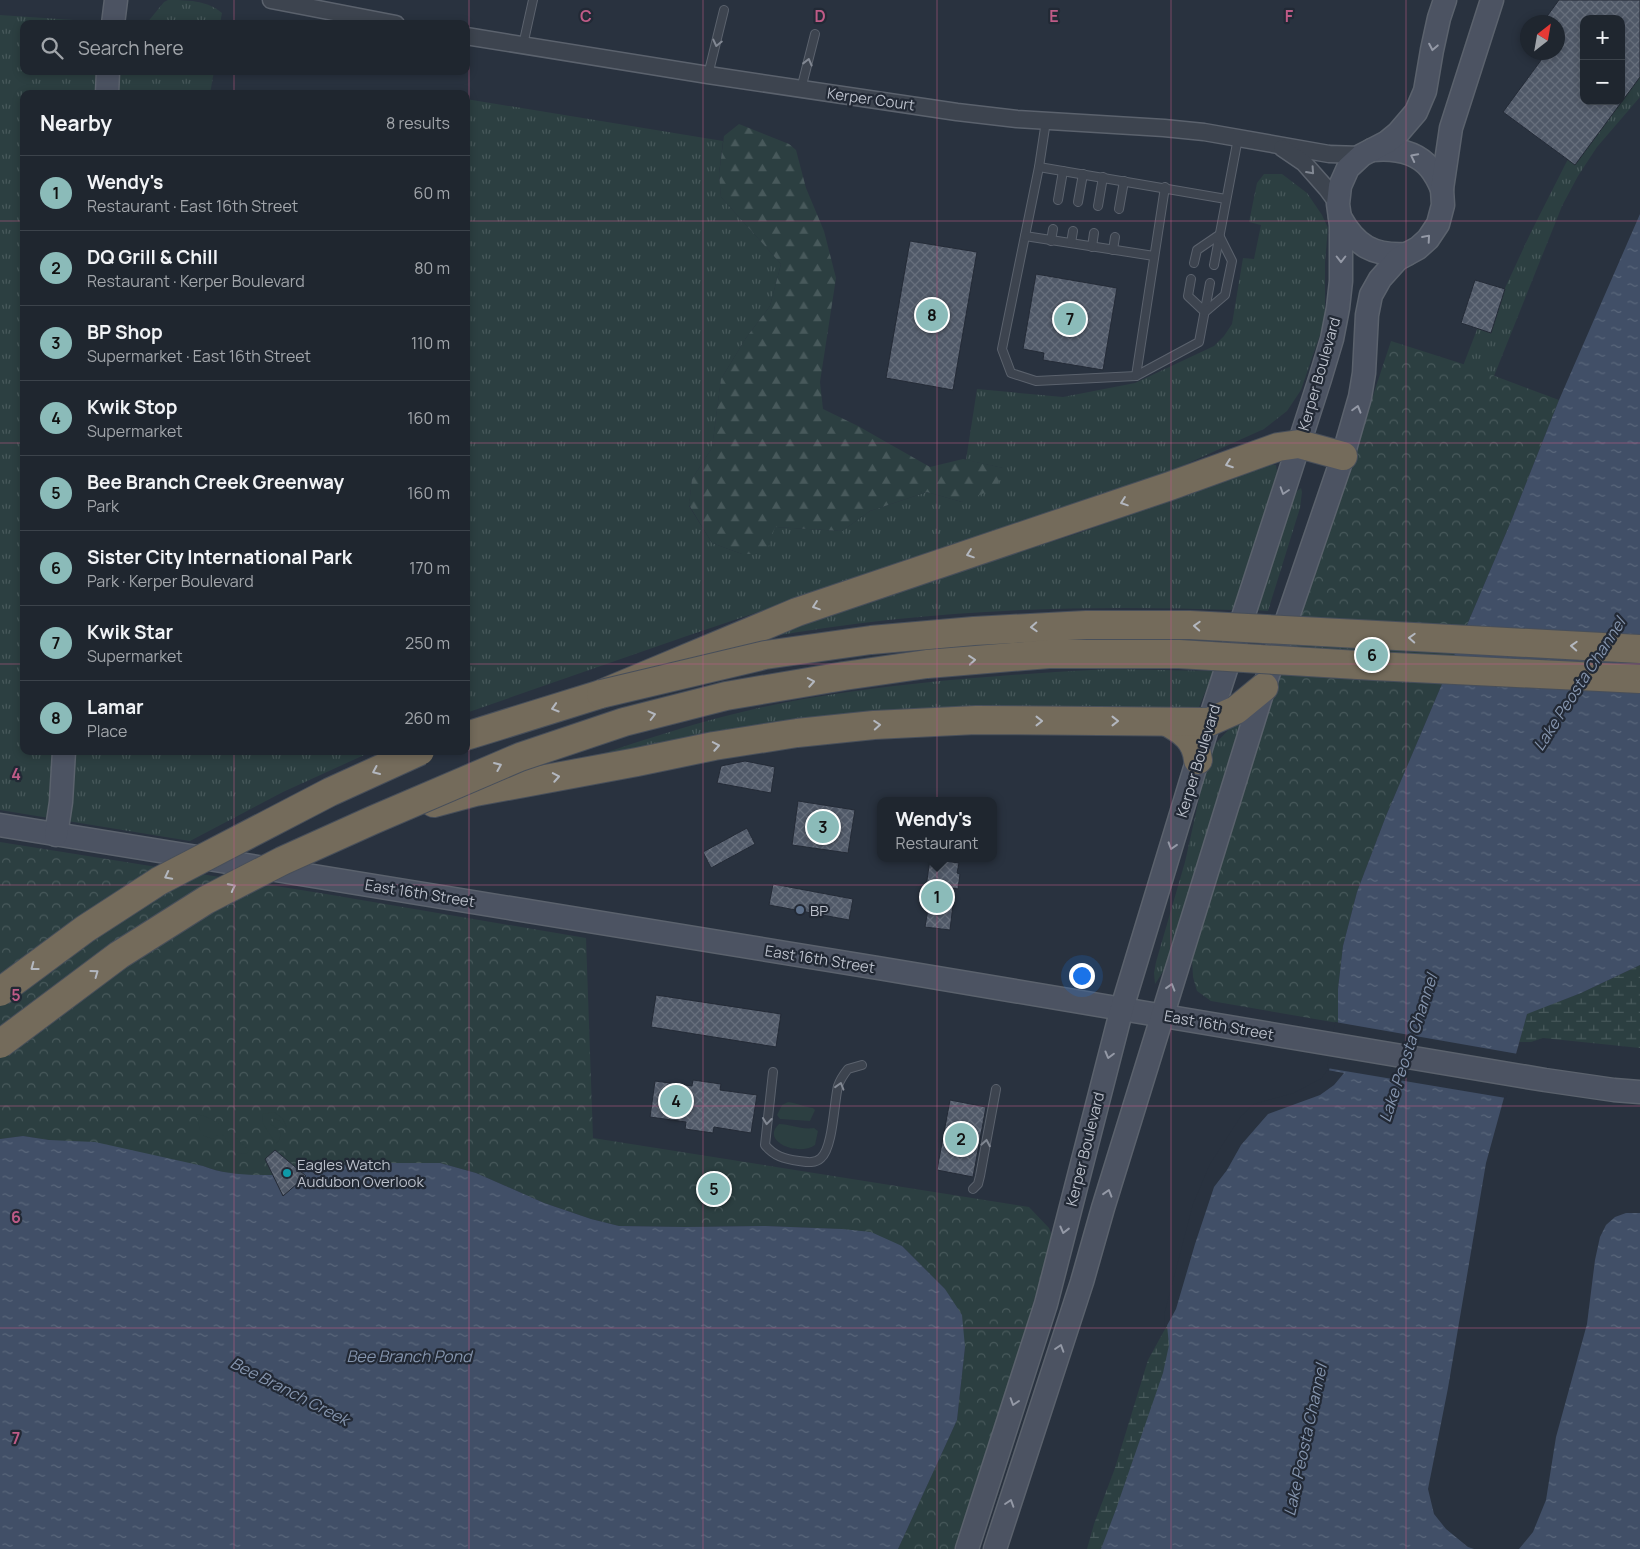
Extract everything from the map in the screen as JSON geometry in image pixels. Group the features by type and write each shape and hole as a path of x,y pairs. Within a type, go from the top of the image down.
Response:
{"highway":[{"path":"601,694 798,612 1170,486 1278,447 1299,444 1344,456"},
{"path":"470,735 601,694 765,655 872,640 974,631 1086,624 1190,626 1640,649"},
{"path":"0,1044 118,955 206,900 282,861 520,757 624,722 726,696 927,664 1049,654 1178,654 1640,679"},
{"path":"373,820 475,792 714,746 797,733 874,725 976,720 1209,722 1236,710 1264,687"},
{"path":"1167,722 1189,736 1195,746 1198,760"},
{"path":"0,992 85,929 159,880 330,792 411,755"}],"main road":[{"path":"114,20 116,0"},
{"name":"Kerper Boulevard","path":"966,1549 1046,1304 1122,1008 1209,722 1332,339 1341,282 1339,210 1340,186 1343,176 1348,168 1367,152 1387,142 1398,133 1416,112 1425,91 1432,50 1445,0"},
{"name":"Kerper Boulevard","path":"995,1549 1082,1282 1162,1015 1264,687 1344,456 1360,397 1364,373 1367,314 1372,295 1380,279 1398,259 1418,248 1438,224 1443,205 1442,188 1452,128 1492,0"},
{"path":"107,90 108,75"},
{"path":"1367,152 1385,149 1398,150 1413,155 1430,168 1442,188"},
{"path":"1339,210 1353,237 1370,249 1391,255 1407,254"},
{"path":"56,835 61,802 64,755"},
{"name":"East 16th Street","path":"0,825 1122,1008 1545,1080 1640,1092"}],"street":[{"path":"271,0 375,20"},
{"name":"Kerper Court","path":"470,37 708,75 957,112 1046,121 1164,128 1238,138 1329,154 1367,152"},
{"path":"1278,145 1304,163 1327,189 1339,210"}],"lane":[{"path":"523,45 534,0"},
{"path":"708,75 724,10"},
{"path":"801,89 815,34"},
{"path":"1046,121 1039,167 1002,349 1011,372 1036,381 1136,376 1199,342 1210,283"},
{"path":"1214,265 1238,138"},
{"path":"1039,167 1165,187 1226,199"},
{"path":"1058,200 1063,171"},
{"path":"1078,202 1082,174"},
{"path":"1098,206 1103,177"},
{"path":"1119,209 1124,181"},
{"path":"1136,376 1165,187"},
{"path":"1051,241 1053,229"},
{"path":"1071,243 1073,231"},
{"path":"1092,246 1094,233"},
{"path":"1194,263 1196,250 1220,235"},
{"path":"1204,312 1225,295 1232,262 1220,235"},
{"path":"1025,236 1154,256"},
{"path":"1113,250 1115,237"},
{"path":"1190,279 1188,296 1204,312"},
{"path":"773,1072 765,1145 780,1158 811,1162 821,1158 826,1151 830,1138 838,1084 848,1069 862,1065"},
{"path":"973,1189 978,1184 980,1176 996,1089"}],"green space":[{"path":"168,0 189,1 210,5 222,13 221,20 149,20 164,2"},
{"path":"0,15 74,20 20,20 20,75 213,75 211,90 20,90 20,755 364,755 283,792 190,841 0,810"},
{"path":"1640,66 1640,97 1597,147 1578,176 1562,206 1462,456 1456,384 1478,327 1486,329 1531,232 1567,161 1593,125 1616,105 1625,105 1625,94"},
{"path":"470,100 723,141 719,174 721,197 781,264 770,306 746,338 721,379 712,448 692,479 689,506 712,543 742,554 775,527 842,531 870,511 927,492 962,502 1003,468 966,460 977,389 1063,397 1135,383 1214,346 1232,324 1243,258 1254,259 1261,225 1249,222 1257,183 1264,174 1282,174 1307,193 1322,215 1328,228 1325,262 1325,320 1301,390 1287,411 1264,429 1162,475 470,712"},
{"path":"739,124 789,144 796,150 806,188 824,231 836,278 820,382 823,409 858,426 930,467 963,459 1003,468 997,488 962,502 927,492 870,511 842,531 775,527 766,554 742,554 712,543 689,505 692,479 712,448 721,379 746,338 770,306 781,264 721,197 719,174 724,136"},
{"path":"1391,341 1463,364 1559,400 1512,519 1386,816 1357,892 1343,946 1338,989 1338,1023 1211,1001 1197,991 1193,977 1192,959 1233,820"},
{"path":"1267,465 1276,465 1277,472 1234,610 1116,608 998,611 880,621 764,638 885,595 1082,532"},
{"path":"1301,488 1300,508 1268,611 1254,610 1291,505 1297,491"},
{"path":"1110,669 1214,671 1199,707 1067,709 590,758 730,715 816,697 963,679"},
{"path":"1234,724 1238,724 1241,728 1217,798 1168,964 1155,984 1156,962 1185,862 1207,763 1213,746"},
{"path":"0,842 586,938 593,1138 1029,1207 1049,1228 1052,1236 1010,1387 957,1549 898,1549 957,1420 965,1347 945,1289 902,1246 842,1229 765,1226 619,1226 591,1219 544,1203 476,1173 440,1163 370,1163 327,1166 304,1164 295,1166 306,1176 254,1176 23,1136 0,1139"},
{"path":"1640,965 1640,1048 1543,1038 1531,1042 1519,1042 1527,1013 1581,993"},
{"path":"788,1102 813,1108 815,1110 810,1121 780,1119 777,1115 782,1105"},
{"path":"274,1112 282,1118 287,1127 273,1118 270,1120 270,1124 278,1129 281,1134 276,1144 262,1122 263,1114"},
{"path":"196,1114 211,1119 225,1128 249,1150 247,1153 241,1154 235,1151 222,1134 213,1139 204,1136 200,1130"},
{"path":"779,1124 814,1128 818,1131 815,1145 800,1149 784,1145 774,1136 774,1130"},
{"path":"1176,1309 1176,1340 1110,1549 1087,1549 1094,1524 1115,1468 1148,1360"}],"water":[{"name":"Lake Peosta Channel","path":"1640,214 1640,965 1581,993 1527,1014 1486,1163 1448,1388 1428,1489 1434,1514 1446,1529 1468,1547 1474,1549 1101,1549 1163,1373 1169,1345 1166,1315 1184,1246 1243,1117 1295,1095 1324,1080 1329,1071 1338,1023 1338,989 1343,946 1357,892 1386,816 1512,519 1559,400"},
{"name":"Bee Branch Pond","path":"23,1136 49,1140 95,1142 228,1173 273,1175 283,1196 306,1176 295,1166 304,1164 327,1166 370,1163 440,1163 476,1173 544,1203 591,1219 619,1226 765,1226 871,1232 902,1246 945,1289 962,1315 965,1347 957,1420 898,1549 0,1549 0,1139"},
{"path":"1626,1213 1640,1213 1640,1549 1519,1549 1533,1532 1546,1500 1556,1437 1587,1324 1595,1260 1600,1237 1606,1225 1615,1217"}],"pier":[{"path":"1335,1022 1518,1054 1506,1098 1327,1068"},
{"path":"1327,1070 1344,1073 1334,1085 1320,1095 1268,1114 1241,1145 1227,1170 1214,1187 1176,1309 1165,1329 1164,1315 1193,1204 1210,1164 1241,1116 1254,1104 1294,1093 1322,1078"}],"building":[{"path":"1559,0 1640,0 1640,77 1625,97 1625,15 1580,15 1580,105 1619,105 1575,165 1503,112 1541,60 1565,60 1565,15 1548,15"},
{"path":"910,241 977,252 953,390 886,378"},
{"path":"1036,274 1117,288 1103,370 1043,360 1044,353 1023,349"},
{"path":"1475,280 1505,289 1491,333 1461,323"},
{"path":"745,761 775,767 771,793 717,783 721,766"},
{"path":"798,801 855,810 848,853 792,845"},
{"path":"747,828 755,844 711,868 703,852"},
{"path":"930,862 959,863 957,873 960,874 958,889 952,888 950,905 953,905 950,930 925,927 928,909 923,908"},
{"path":"773,884 853,899 849,920 769,905"},
{"path":"656,995 781,1014 776,1047 651,1027"},
{"path":"693,1080 721,1084 720,1090 757,1095 751,1133 714,1127 713,1133 685,1129 686,1122 650,1117 655,1081 692,1086"},
{"path":"950,1100 986,1107 973,1177 937,1170"},
{"name":"Eagles Watch Audubon Overlook","path":"275,1150 306,1176 283,1196 265,1159"}],"place":[{"name":"Lamar","path":"932,315"},
{"name":"Kwik Star","path":"1070,319"},
{"name":"Sister City International Park","path":"1372,655"},
{"name":"BP Shop","path":"823,827"},
{"name":"Wendy's","path":"937,897"},
{"name":"BP","path":"800,910"},
{"name":"Kwik Stop","path":"676,1101"},
{"name":"DQ Grill & Chill","path":"961,1139"},
{"name":"Eagles Watch Audubon Overlook","path":"287,1173"},
{"name":"Bee Branch Creek Greenway","path":"714,1189"}],"water label":[{"name":"Bee Branch Creek","path":"290,1391"}]}
